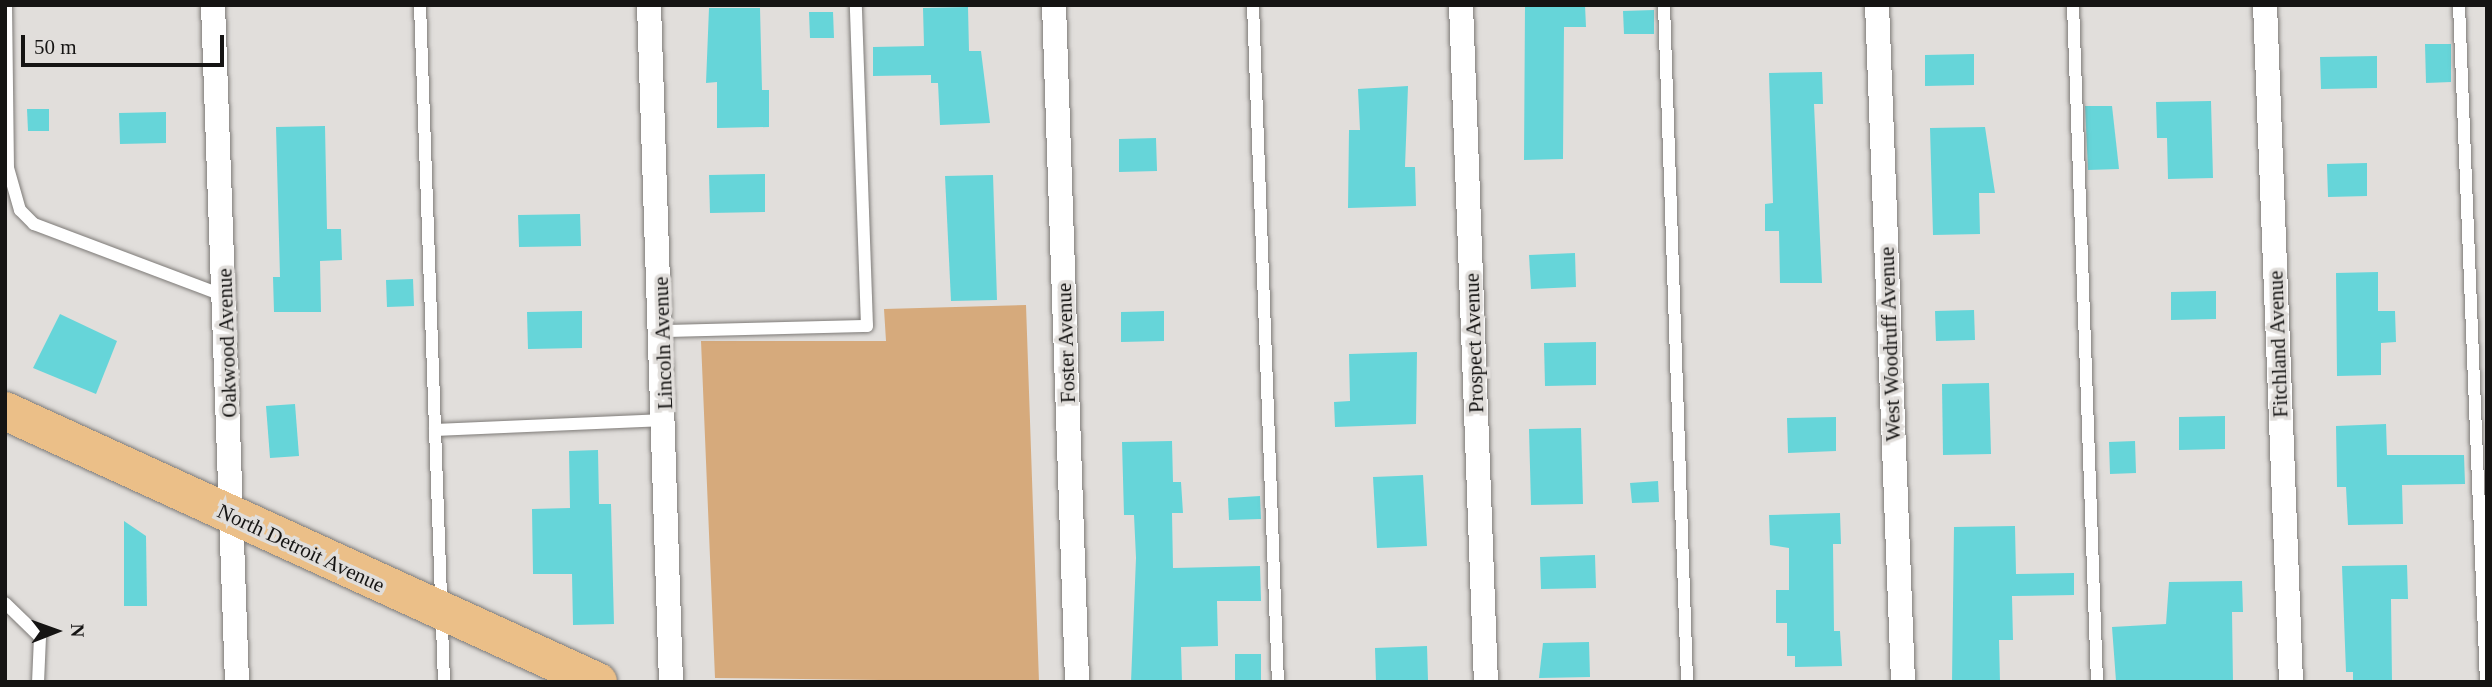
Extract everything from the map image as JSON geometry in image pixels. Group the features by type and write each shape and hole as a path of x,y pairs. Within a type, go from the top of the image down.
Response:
{"main road":[{"name":"North Detroit Avenue","path":"5,411 598,682"}],"street":[{"name":"Oakwood Avenue","path":"212,5 225,296 237,682"},
{"name":"Lincoln Avenue","path":"649,5 663,331 671,682"},
{"name":"Foster Avenue","path":"1054,5 1077,682"},
{"name":"Prospect Avenue","path":"1461,5 1486,682"},
{"name":"West Woodruff Avenue","path":"1877,5 1903,682"},
{"name":"Fitchland Avenue","path":"2265,5 2291,682"}],"lane":[{"path":"6,5 8,168 20,210 34,224 225,296"},
{"path":"420,5 444,682"},
{"path":"663,331 867,326 856,5"},
{"path":"1253,5 1278,682"},
{"path":"1664,5 1687,682"},
{"path":"2073,5 2097,682"},
{"path":"2459,5 2486,682"},
{"path":"435,430 665,420"},
{"path":"5,603 40,637 38,682"}],"shaded area":[{"path":"1026,305 1039,682 715,678 701,341 886,341 884,309"}],"building":[{"path":"1525,5 1585,5 1586,27 1564,27 1563,159 1524,160"},
{"path":"968,7 969,51 981,51 990,123 940,125 938,83 931,83 931,75 873,76 873,47 924,46 923,8"},
{"path":"709,8 760,8 762,90 769,90 769,127 717,128 717,82 706,83"},
{"path":"1654,10 1654,34 1624,34 1623,11"},
{"path":"809,12 833,12 834,38 810,38"},
{"path":"2425,44 2451,44 2451,82 2426,83"},
{"path":"1974,54 1974,85 1925,86 1925,55"},
{"path":"2377,56 2377,88 2321,89 2320,57"},
{"path":"1822,72 1823,104 1814,104 1822,283 1780,283 1779,231 1765,231 1765,204 1773,203 1769,73"},
{"path":"1408,86 1405,167 1415,167 1416,206 1348,208 1349,130 1360,130 1358,89"},
{"path":"2211,101 2213,178 2168,179 2167,138 2157,138 2156,102"},
{"path":"2085,106 2112,106 2119,169 2088,170"},
{"path":"27,109 49,109 49,131 28,131"},
{"path":"166,112 166,143 120,144 119,113"},
{"path":"325,126 327,229 341,229 342,260 320,261 321,312 274,312 273,277 280,277 276,127"},
{"path":"1985,127 1995,193 1979,193 1980,234 1933,235 1930,128"},
{"path":"1156,138 1157,171 1119,172 1119,139"},
{"path":"2367,163 2367,196 2328,197 2327,164"},
{"path":"765,174 765,212 710,213 709,175"},
{"path":"993,175 997,300 951,301 945,176"},
{"path":"580,214 581,246 519,247 518,215"},
{"path":"1575,253 1576,287 1531,289 1529,255"},
{"path":"2378,272 2378,311 2395,311 2396,342 2381,343 2381,375 2337,376 2336,273"},
{"path":"413,279 414,306 387,307 386,280"},
{"path":"2216,291 2216,319 2171,320 2171,292"},
{"path":"1974,310 1975,340 1936,341 1935,311"},
{"path":"582,311 582,348 528,349 527,312"},
{"path":"1164,311 1164,341 1121,342 1121,312"},
{"path":"60,314 117,341 96,394 33,368"},
{"path":"1596,342 1596,385 1545,386 1544,343"},
{"path":"1417,352 1416,424 1335,427 1334,402 1350,401 1349,354"},
{"path":"1989,383 1991,454 1943,455 1942,384"},
{"path":"295,404 299,456 270,458 266,406"},
{"path":"2225,416 2225,449 2179,450 2179,417"},
{"path":"1836,417 1836,451 1788,453 1787,418"},
{"path":"2386,424 2387,455 2464,455 2465,484 2402,485 2403,524 2348,525 2346,487 2337,487 2336,426"},
{"path":"1581,428 1583,504 1531,505 1529,429"},
{"path":"1172,441 1173,482 1181,482 1183,513 1172,513 1173,568 1260,566 1261,601 1217,601 1218,646 1181,647 1182,682 1131,682 1136,558 1134,515 1124,515 1122,442"},
{"path":"2135,441 2136,473 2110,474 2109,442"},
{"path":"598,450 599,504 611,504 614,624 573,625 572,574 533,574 532,509 570,508 569,451"},
{"path":"1423,475 1427,546 1377,548 1373,477"},
{"path":"1658,481 1659,502 1632,503 1630,483"},
{"path":"1260,496 1261,519 1229,520 1228,498"},
{"path":"1840,513 1841,544 1833,544 1834,631 1840,631 1842,666 1795,667 1795,656 1787,656 1787,623 1776,623 1776,590 1789,590 1789,548 1770,545 1769,515"},
{"path":"124,521 146,536 147,606 124,606"},
{"path":"2015,526 2016,574 2074,573 2074,595 2012,596 2013,640 1999,640 2000,682 1952,682 1954,527"},
{"path":"1595,555 1596,588 1541,589 1540,557"},
{"path":"2407,565 2408,599 2391,599 2392,682 2353,682 2353,672 2346,672 2342,566"},
{"path":"2242,581 2243,612 2232,612 2233,682 2116,681 2112,627 2166,624 2169,582"},
{"path":"1589,642 1590,677 1539,678 1543,643"},
{"path":"1427,646 1428,681 1376,682 1375,648"},
{"path":"1235,654 1261,654 1261,682 1235,682"}]}
